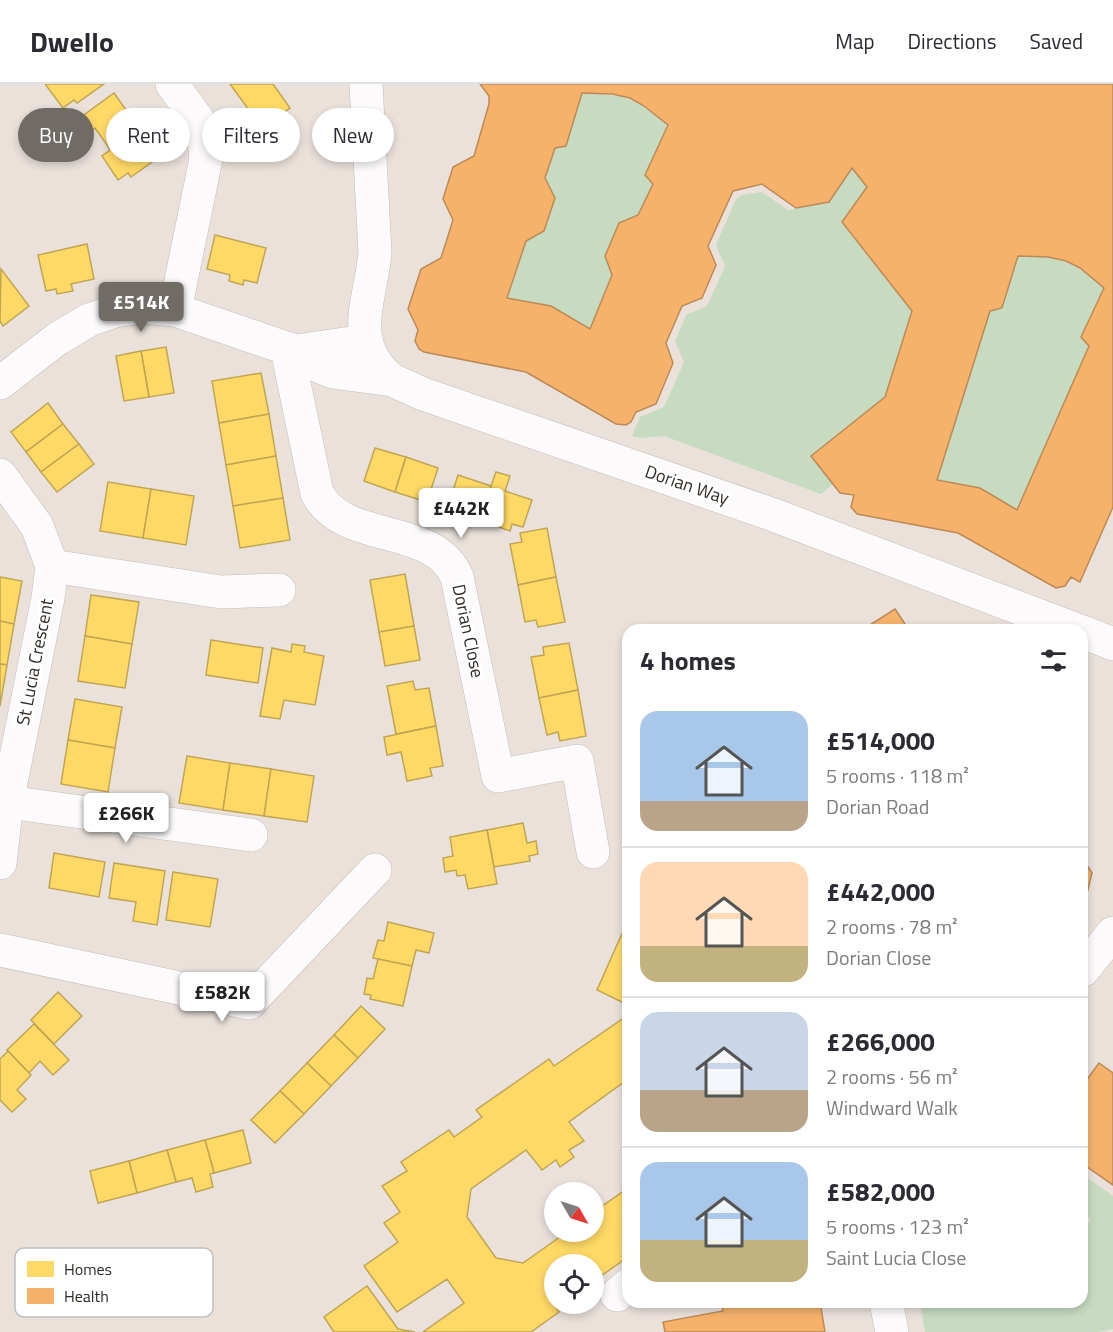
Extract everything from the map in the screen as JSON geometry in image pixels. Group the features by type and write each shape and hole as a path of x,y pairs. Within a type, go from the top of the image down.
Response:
{"street":[{"path":"172,84 198,120 206,159 175,310"},
{"path":"366,84 375,252 373,277 365,308 364,341 376,365 392,380"},
{"path":"0,383 57,339 89,320 115,311 142,307 175,310 292,350 364,341"},
{"name":"Dorian Way","path":"292,350 313,364 333,372 392,380 423,394 811,529 1061,624"},
{"name":"Dorian Close","path":"292,350 290,364 317,493 323,504 346,520 431,549 453,566 498,776 577,761 593,852"},
{"name":"St Lucia Crescent","path":"0,475 37,526 52,566 48,598 7,802 0,863"},
{"path":"52,566 221,592 279,590"},
{"path":"1088,634 1113,644"},
{"path":"7,802 251,835"},
{"path":"0,950 249,1003 375,870"},
{"path":"1088,964 1113,933"},
{"path":"887,1308 892,1332"}],"green space":[{"path":"582,93 629,99 646,108 668,125 645,175 653,184 638,215 619,223 605,256 612,275 590,329 507,298 526,241 544,231 555,198 545,178 555,148"},
{"path":"852,168 867,187 842,222 912,311 885,397 811,456 833,484 821,494 664,436 640,438 632,436 640,417 664,407 684,362 675,341 686,315 707,306 725,266 716,245 736,199 742,195 762,192 788,210 829,202"},
{"path":"1018,256 1045,257 1065,262 1083,271 1104,288 1081,337 1089,346 1017,510 937,480 990,311"},
{"path":"1088,1178 1113,1196 1113,1329 1099,1332 925,1332 921,1308 1088,1308 1088,1223 1091,1221 1088,1216"}],"building: Homes":[{"path":"45,84 104,84 77,103 74,100 63,108"},
{"path":"230,84 273,84 290,108 247,108"},
{"path":"114,93 125,108 106,108 106,144 94,129 93,108"},
{"path":"106,162 152,162 131,177 128,173 118,180"},
{"path":"215,235 266,248 257,283 244,280 243,285 229,281 230,275 207,269"},
{"path":"87,244 94,279 71,284 73,291 57,294 56,289 46,291 38,255"},
{"path":"1,269 29,306 3,326 0,321"},
{"path":"166,347 174,393 149,397 141,351"},
{"path":"141,351 149,397 124,401 116,356"},
{"path":"261,373 269,414 219,423 212,381"},
{"path":"48,403 63,424 26,452 11,432"},
{"path":"269,414 276,456 226,465 219,423"},
{"path":"63,424 79,444 41,472 26,452"},
{"path":"79,444 94,464 57,492 41,472"},
{"path":"375,448 406,457 395,492 364,481"},
{"path":"276,456 283,498 233,506 226,465"},
{"path":"406,457 438,468 427,502 395,492"},
{"path":"496,472 510,476 505,491 532,500 523,527 512,524 510,531 479,520"},
{"path":"458,475 491,486 479,520 447,510"},
{"path":"108,482 151,489 143,538 100,531"},
{"path":"151,489 194,496 186,545 143,538"},
{"path":"283,498 290,540 240,548 233,506"},
{"path":"547,528 556,577 518,585 510,544 522,542 520,533"},
{"path":"405,574 414,626 379,632 370,580"},
{"path":"0,577 22,581 14,624 0,621"},
{"path":"556,577 565,622 538,627 536,620 525,622 518,585"},
{"path":"91,595 139,602 132,644 85,636"},
{"path":"0,621 14,624 7,665 0,664"},
{"path":"414,626 420,660 385,666 379,632"},
{"path":"85,636 132,644 125,688 78,681"},
{"path":"211,640 263,648 258,683 206,675"},
{"path":"569,643 578,690 539,698 531,657 544,655 543,647"},
{"path":"292,644 305,646 304,652 324,656 315,705 284,700 280,719 260,716 272,648 291,652"},
{"path":"0,664 7,665 0,706"},
{"path":"413,681 415,690 429,688 436,726 396,734 387,686"},
{"path":"578,690 586,736 560,741 558,732 547,735 539,698"},
{"path":"75,699 122,707 115,748 68,740"},
{"path":"436,726 443,766 430,768 432,776 407,781 401,752 387,755 384,737"},
{"path":"68,740 115,748 108,792 61,784"},
{"path":"187,756 230,763 223,810 179,803"},
{"path":"230,763 271,769 264,816 223,810"},
{"path":"271,769 314,776 307,822 264,816"},
{"path":"523,823 527,843 536,841 538,854 529,856 530,861 494,867 487,830"},
{"path":"487,830 497,884 468,889 465,875 457,876 456,870 445,872 443,858 453,856 450,837"},
{"path":"54,853 105,862 99,897 49,888"},
{"path":"114,863 165,871 157,925 133,921 136,902 109,898"},
{"path":"173,872 218,879 210,927 166,920"},
{"path":"388,922 434,933 429,953 416,950 412,966 373,958 378,940 384,941"},
{"path":"622,934 622,1002 597,990"},
{"path":"378,959 412,966 403,1006 370,999 371,995 364,994 367,978 373,979"},
{"path":"58,992 82,1016 54,1044 31,1020"},
{"path":"361,1006 385,1029 358,1058 334,1035"},
{"path":"622,1019 622,1083 569,1122 584,1141 569,1150 574,1157 560,1167 556,1160 542,1170 526,1150 471,1189 467,1217 496,1258 523,1263 553,1242 604,1242 604,1205 622,1192 622,1261 604,1274 604,1254 544,1254 544,1314 556,1314 531,1332 423,1332 464,1303 447,1279 397,1312 364,1266 398,1242 384,1223 400,1212 382,1186 407,1171 401,1162 449,1130 454,1137 482,1117 476,1110 549,1059 554,1066"},
{"path":"34,1024 69,1060 53,1075 40,1061 29,1073 7,1050"},
{"path":"334,1035 358,1058 331,1086 307,1063"},
{"path":"8,1051 31,1075 17,1090 26,1099 12,1112 0,1100 0,1059"},
{"path":"307,1063 331,1086 304,1114 280,1091"},
{"path":"280,1091 304,1114 275,1143 251,1120"},
{"path":"243,1130 251,1163 214,1173 205,1140"},
{"path":"205,1140 214,1173 210,1174 213,1187 196,1192 192,1178 176,1182 167,1150"},
{"path":"167,1150 176,1182 137,1193 129,1161"},
{"path":"129,1161 137,1193 98,1203 90,1171"},
{"path":"367,1286 398,1329 415,1332 334,1332 324,1317"}],"building: Health":[{"path":"480,84 1113,84 1113,507 1080,582 1071,577 1065,586 1056,588 958,533 857,514 851,507 854,495 840,493 811,456 885,397 912,311 842,222 867,187 852,168 829,202 796,208 762,184 733,191 708,246 716,265 702,298 682,306 666,343 673,363 656,404 636,412 631,422 626,425 616,424 526,372 424,352 419,349 415,341 418,330 408,309 421,269 441,258 453,220 443,199 453,167 474,156 489,104 489,96","holes":["582,93 612,94 630,98 668,125 645,175 653,184 638,215 619,223 605,256 612,275 590,329 551,306 507,298 526,241 544,231 555,198 545,178 555,148 566,146","1018,256 1048,257 1066,261 1080,268 1104,288 1081,337 1089,346 1017,510 980,488 937,480 990,311 1002,308"]},
{"path":"895,609 905,624 871,624"},
{"path":"1088,867 1092,873 1088,889"},
{"path":"1099,1063 1113,1073 1113,1185 1088,1168 1088,1078"},
{"path":"722,1308 821,1308 825,1332 665,1332 663,1322 723,1311"}]}
